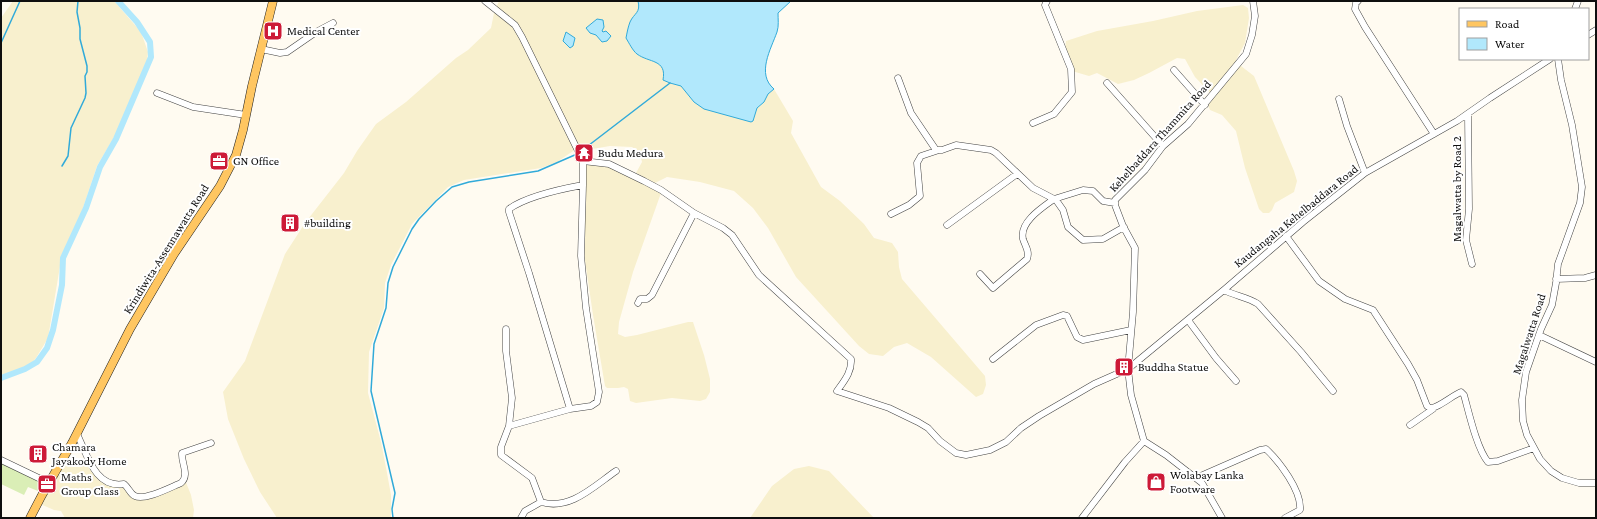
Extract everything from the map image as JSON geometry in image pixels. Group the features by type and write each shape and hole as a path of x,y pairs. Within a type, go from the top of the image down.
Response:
{"main road":[{"name":"Krindiwita-Assennawatta Road","path":"30,518 76,434 130,329 174,254 226,176 236,155 274,1"}],"street":[{"path":"485,1 515,25 583,161 581,256 586,308 599,392 597,402 592,406 570,409 509,426"},
{"path":"1033,123 1054,114 1072,92 1071,70 1045,5 1047,1"},
{"name":"Kehelbaddara Thammita Road","path":"1144,441 1131,395 1128,369 1136,253 1124,227 1115,200 1145,170 1164,146 1188,124 1246,54 1252,35 1255,16 1253,1"},
{"path":"1358,1 1356,3 1355,10 1434,134"},
{"path":"261,49 280,53 287,52 316,32 333,23"},
{"name":"Kaudangaha Kehelbaddara Road","path":"694,214 723,228 732,235 759,275 851,359 852,365 847,377 837,391 889,408 928,428 940,441 956,453 966,455 972,454 990,450 1006,442 1021,428 1039,416 1094,384 1128,369 1224,290 1286,236 1365,173 1458,121 1549,60"},
{"name":"Magalwatta Road","path":"1558,60 1561,80 1572,124 1582,187 1580,203 1560,256 1552,305 1539,335 1526,372 1522,400 1523,421 1527,435 1540,459 1551,472 1562,478 1579,483 1596,483"},
{"path":"1174,70 1205,105"},
{"path":"898,78 911,113 929,142 936,150 939,150"},
{"path":"1107,83 1164,146"},
{"path":"157,93 193,107 246,115"},
{"path":"1339,99 1347,126 1365,173"},
{"name":"Magalwatta by Road 2","path":"1468,114 1469,209 1466,240 1472,264"},
{"path":"891,214 909,205 920,196 917,162 921,156 956,145 991,150 996,153 1033,188 1054,199 1063,210 1068,227 1083,240 1089,241 1103,238 1124,227"},
{"path":"583,161 609,164 661,190 694,214 652,295 647,299 640,299 638,303"},
{"path":"947,225 1017,174"},
{"path":"570,409 529,273 508,212 509,208 527,200 583,185"},
{"path":"980,274 993,288 1027,259 1029,254 1022,232 1026,224 1054,199 1083,190 1093,191 1103,201 1115,203"},
{"path":"1286,236 1319,281 1345,299 1373,310 1405,358 1417,380 1427,406 1433,409"},
{"path":"1556,279 1585,278 1596,275"},
{"path":"1224,290 1233,295 1253,300 1258,304 1301,352 1333,391"},
{"path":"993,359 1036,324 1063,315 1067,316 1077,336 1083,340 1131,330"},
{"path":"1188,320 1216,358 1236,381"},
{"path":"506,329 506,351 512,398 509,426 501,447 501,455 532,478 541,502"},
{"path":"1539,335 1596,362"},
{"path":"1410,425 1449,398 1461,392 1464,396 1475,432 1488,462 1498,461 1534,448"},
{"path":"76,434 91,465 99,477 108,483 116,485 124,484 132,495 137,497 152,495 181,483 186,475 182,464 182,453 211,443"},
{"path":"1082,518 1125,462 1144,441 1202,483 1209,492 1222,518"},
{"path":"1196,478 1260,450 1266,449 1274,457 1291,480 1300,503 1300,510 1285,518"},
{"path":"1,460 49,483"},
{"path":"521,518 525,511 541,502 549,504 565,503 577,498 616,471"}],"shaded area":[{"path":"13,1 114,1 141,32 148,52 147,60 129,107 120,127 97,166 82,211 62,254 48,338 32,363 20,369 1,375 1,18"},
{"path":"499,1 638,1 639,6 637,14 631,21 626,38 637,54 653,60 664,68 670,83 681,86 694,102 754,118 757,108 774,89 793,121 791,133 821,187 840,201 864,224 874,238 892,243 898,252 899,267 902,279 985,376 986,385 983,394 976,397 931,357 907,343 894,347 883,356 869,354 859,346 796,277 768,228 753,208 734,191 700,182 667,177 655,183 636,173 642,162 640,153 632,147 610,146 592,149 579,147 557,162 541,168 464,180 448,187 412,224 391,265 385,283 384,308 369,352 368,393 381,442 387,473 391,495 391,518 277,518 260,492 244,459 228,419 223,392 245,361 285,254 305,223 344,173 376,124 406,102 456,58 468,50 491,28 494,13"},
{"path":"1243,5 1248,8 1249,18 1245,43 1236,60 1254,76 1297,181 1294,192 1275,203 1269,213 1263,213 1259,209 1245,168 1236,131 1222,115 1210,110 1208,105 1214,97 1195,77 1185,59 1177,58 1134,80 1118,84 1097,73 1089,76 1072,71 1065,50 1066,41 1097,31 1197,11"},
{"path":"586,163 609,166 651,186 661,193 633,272 619,322 618,334 625,337 693,322 710,379 710,392 706,399 700,401 672,398 636,403 630,401 628,389 624,387 607,388 605,386 585,260 584,230"},
{"path":"63,458 77,467 91,465 99,477 124,484 132,495 142,497 185,480 191,495 194,510 193,518 65,518 61,511 54,510 38,503"},
{"path":"809,466 829,471 874,518 750,518 772,486 794,469"}],"green space":[{"path":"1,460 49,483 43,493 28,487 24,495 1,484"}],"water":[{"path":"638,1 791,1 778,13 778,30 766,61 766,76 774,89 768,94 764,102 757,108 753,121 751,122 704,109 694,102 681,86 663,80 664,73 660,65 636,53 626,38 630,22 639,8"},
{"path":"597,19 603,20 604,27 602,31 606,31 611,36 607,41 602,42 596,35 590,33 586,28"},
{"path":"566,32 575,38 573,46 570,48 563,41"}],"waterway":[{"path":"1,43 20,1"},
{"path":"62,166 68,156 71,128 86,93 85,76 87,66 80,39 80,28 77,12 78,1"},
{"path":"1,378 25,369 37,362 47,348 53,330 62,285 63,258 86,208 100,167 116,139 151,57 150,42 137,22 118,1"},
{"path":"580,152 670,83"},
{"path":"393,518 392,509 395,493 371,391 374,344 386,308 388,283 393,267 412,229 436,201 452,187 469,182 538,171 577,154"}],"place":[{"name":"Medical Center","path":"273,31"},
{"name":"Budu Medura","path":"584,153"},
{"name":"GN Office","path":"219,161"},
{"name":"#building","path":"290,223"},
{"name":"Buddha Statue","path":"1124,367"},
{"name":"Chamara Jayakody Home","path":"38,454"},
{"name":"Wolabay Lanka Footware","path":"1156,482"},
{"name":"Maths Group Class","path":"47,484"}]}
